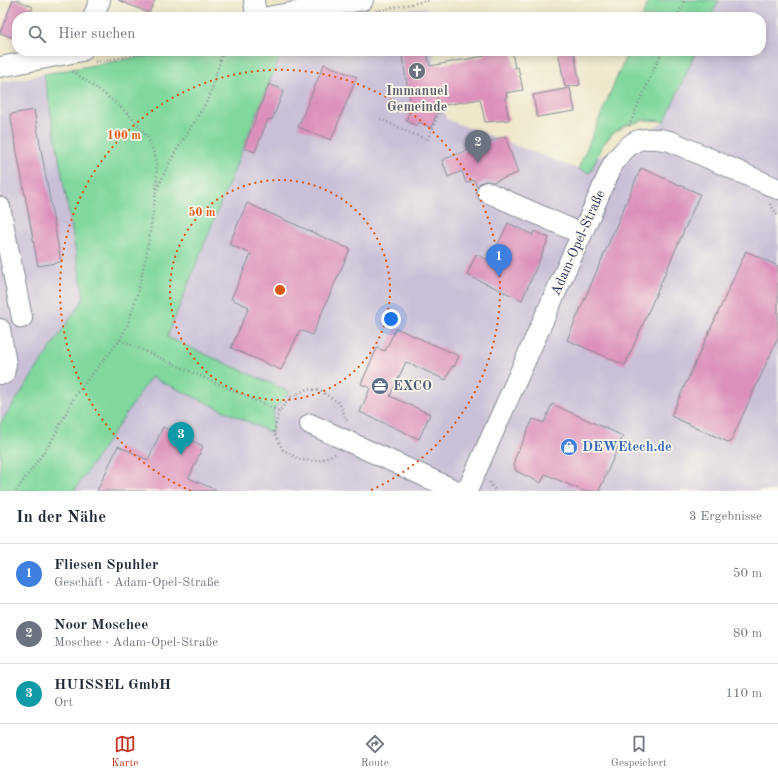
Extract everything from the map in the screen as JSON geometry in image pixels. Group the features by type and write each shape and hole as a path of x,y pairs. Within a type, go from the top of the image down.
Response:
{"street":[{"path":"95,12 100,0"},
{"path":"254,0 255,12"},
{"path":"313,12 368,6"},
{"path":"0,67 71,56"},
{"name":"Adam-Opel-Straße","path":"467,491 613,164 623,150 636,141 654,138 670,141 774,196"},
{"path":"488,192 582,234"},
{"path":"0,207 22,318"},
{"path":"0,328 6,364 4,374 0,374"},
{"path":"310,424 457,491"}],"path":[{"path":"368,6 431,0"},
{"path":"679,12 685,0"},
{"path":"16,491 51,442 76,394 120,340 128,324 138,291 147,251 156,192 157,170 153,149 142,131 127,112 78,56"},
{"path":"156,192 170,161 209,98 222,56"},
{"path":"635,127 628,128 660,56"},
{"path":"380,119 427,140 440,112 436,95"},
{"path":"388,102 408,111"},
{"path":"774,196 778,216"},
{"path":"120,340 279,411"},
{"path":"335,454 318,461 301,460 283,450 274,432 279,411 291,397 307,389 321,391 339,403 350,427"},
{"path":"490,478 490,484 496,491"}],"shaded area":[{"path":"719,0 778,0 778,491 74,491 151,377 272,433 274,409 290,392 167,337 280,56 434,56 446,119 578,169 665,121 694,56 766,56 766,12 713,12"},
{"path":"425,7 426,12 396,12"},
{"path":"44,74 84,298 0,424 0,83"}],"green space":[{"path":"649,0 719,0 713,12 644,12"},
{"path":"144,56 280,56 167,337 290,392 274,409 272,433 151,377 74,491 0,491 0,424 84,298 44,74"},
{"path":"626,56 694,56 665,121 646,120 626,125 612,134 602,146 590,173 578,169"}],"building":[{"path":"13,0 17,0 33,7 30,12 12,12 12,37 0,33"},
{"path":"118,0 155,0 149,12"},
{"path":"402,56 428,56 430,66 484,56 513,56 515,68 518,67 523,90 506,93 507,97 505,98 509,120 485,122 480,99 440,106 431,128 419,122 417,126 406,121 410,110 406,108 410,101"},
{"path":"559,56 575,56 580,85 565,87"},
{"path":"324,64 357,77 331,140 298,127"},
{"path":"269,84 284,90 272,120 268,119 255,152 244,148"},
{"path":"570,88 575,111 537,117 533,95"},
{"path":"34,110 61,262 38,266 10,114"},
{"path":"505,136 518,173 493,182 485,181 480,183 477,187 474,180 466,183 462,171 448,177 442,160"},
{"path":"641,168 700,194 625,365 567,340"},
{"path":"247,203 350,249 312,335 300,330 281,370 231,348 249,307 231,299 251,254 229,244"},
{"path":"508,223 533,235 534,231 549,238 522,300 467,275 476,254 490,261"},
{"path":"746,251 778,266 778,338 730,443 671,416"},
{"name":"EXCO","path":"396,328 459,356 454,367 452,366 446,380 406,362 390,396 430,414 419,439 360,412 370,388 361,384 377,348 385,351"},
{"name":"DEWEtech.de","path":"552,404 623,436 599,491 583,491 545,474 541,483 516,471 514,464 515,458 533,419 544,423"},
{"path":"163,427 203,446 189,478 218,491 97,491 118,446 148,460"}],"place":[{"name":"Immanuel Gemeinde","path":"417,71"},
{"name":"Noor Moschee","path":"478,163"},
{"name":"Fliesen Spuhler","path":"499,277"},
{"name":"EXCO","path":"380,386"},
{"name":"DEWEtech.de","path":"569,447"},
{"name":"HUISSEL GmbH","path":"181,455"}]}
